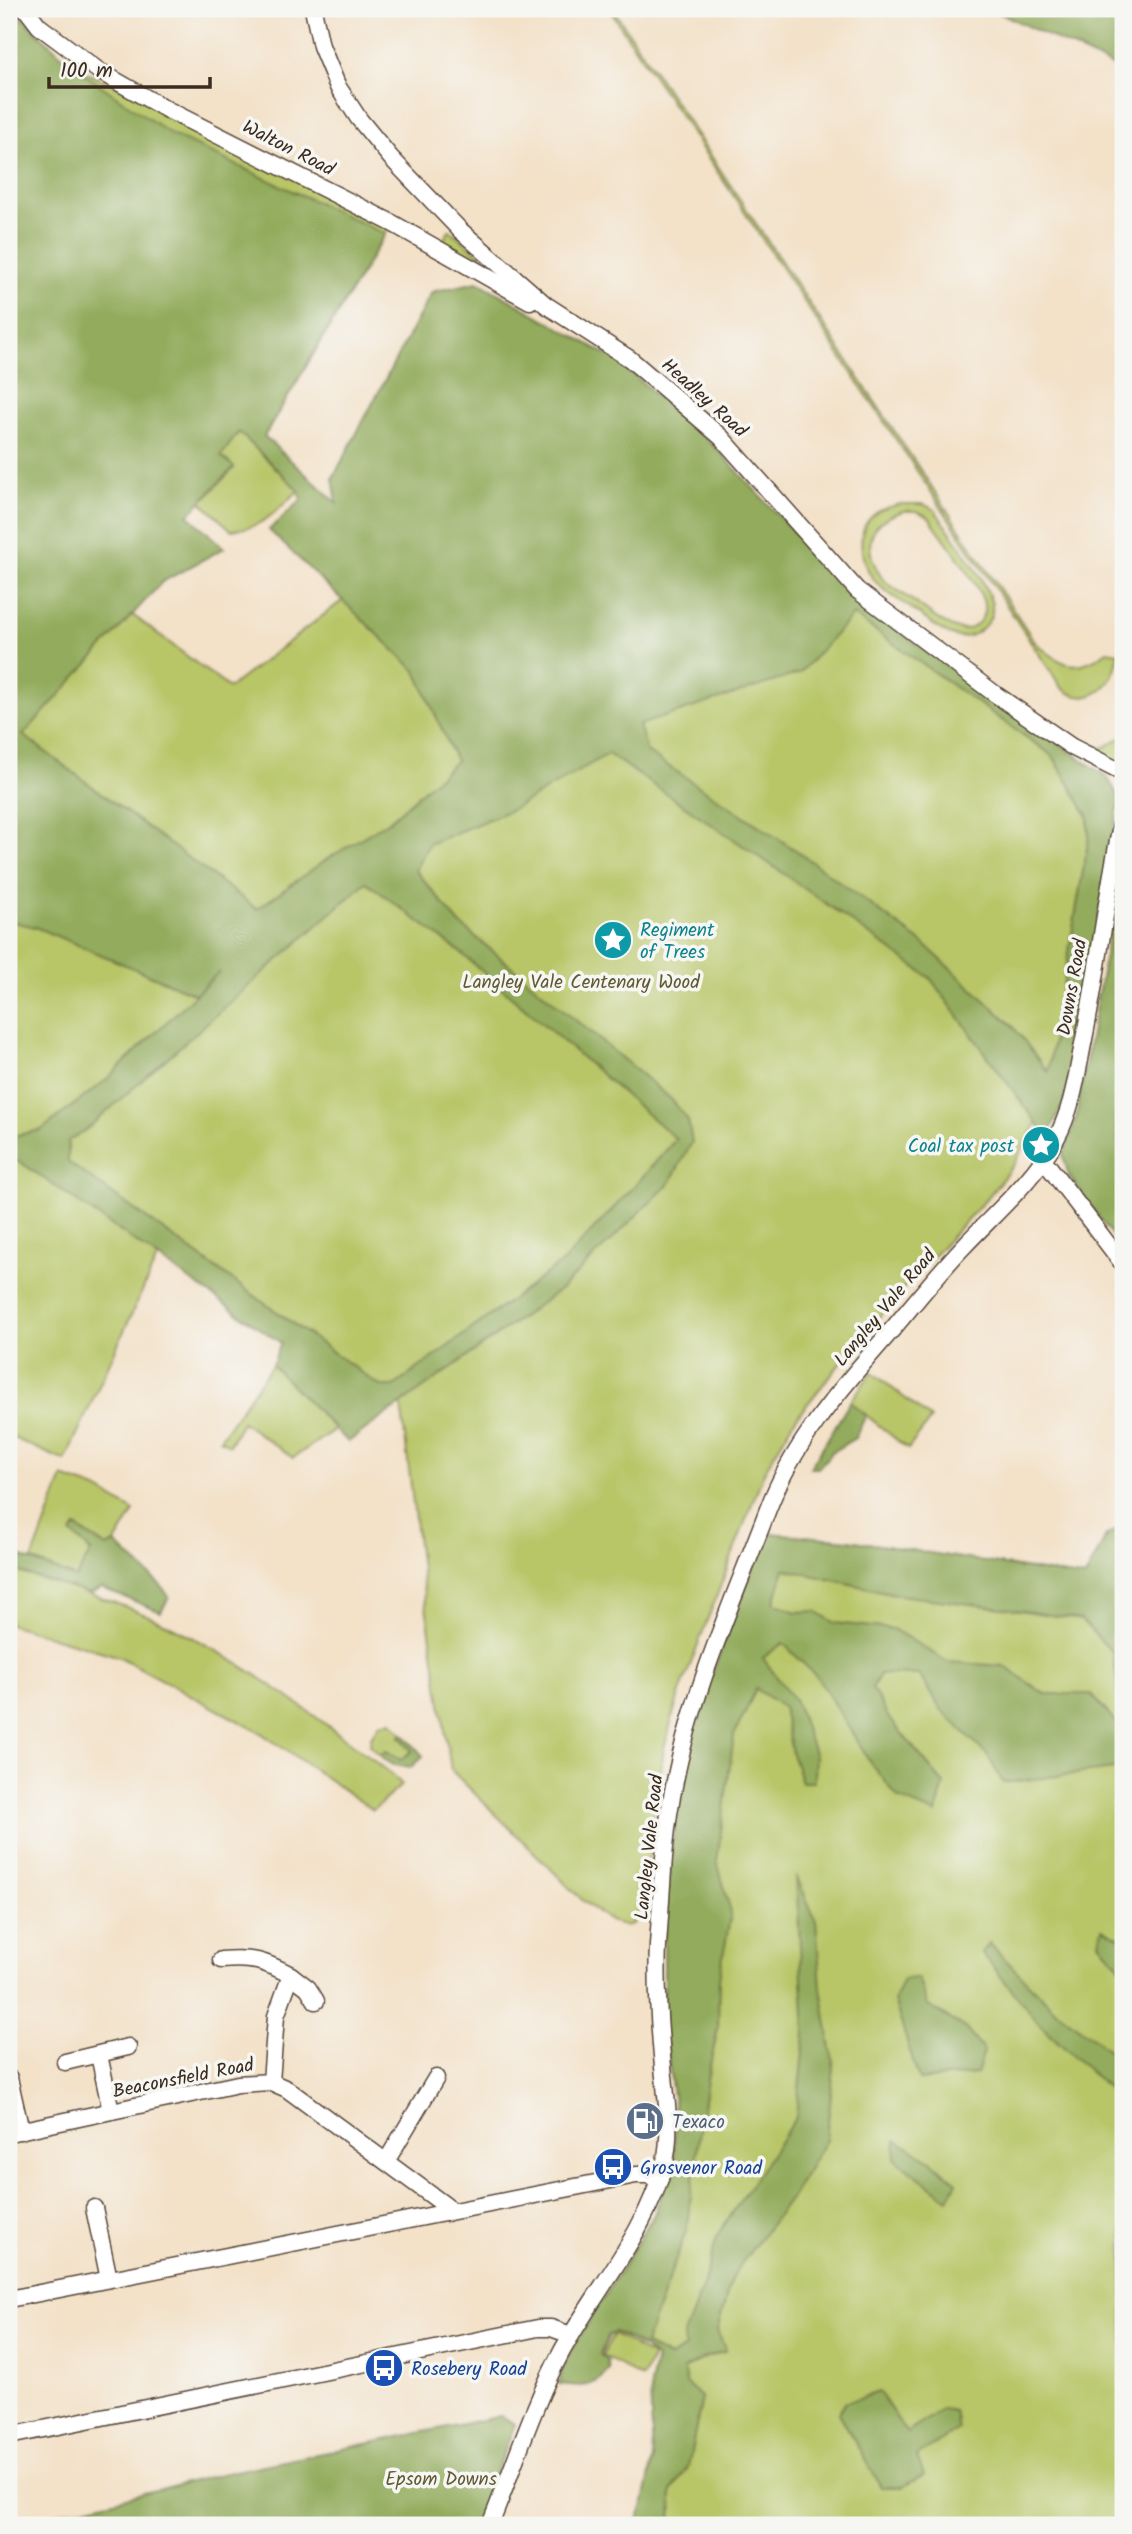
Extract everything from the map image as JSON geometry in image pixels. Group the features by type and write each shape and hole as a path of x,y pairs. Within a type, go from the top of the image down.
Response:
{"street":[{"name":"Walton Road","path":"26,9 39,26 99,71 164,108 392,223 531,302 546,305"},
{"name":"Headley Road","path":"313,9 321,46 338,87 359,120 461,231 546,305 630,359 721,437 857,590 995,694 1072,747 1123,773"},
{"name":"Downs Road","path":"1043,1159 1057,1137 1073,1097 1123,816"},
{"path":"1043,1159 1123,1264"},
{"name":"Langley Vale Road","path":"489,2525 536,2406 571,2335 643,2218 660,2179 668,2145 668,2111 657,1979 673,1789 686,1737 774,1492 785,1469 812,1427 960,1250 1017,1191 1043,1159"},
{"path":"221,1960 248,1958 276,1967 308,1989 316,2001"},
{"path":"271,2082 276,2016 291,1975"},
{"path":"65,2062 128,2047"},
{"path":"99,2055 111,2111"},
{"path":"9,2078 15,2132"},
{"path":"387,2161 436,2078"},
{"name":"Beaconsfield Road","path":"15,2132 239,2084 271,2082 302,2098 387,2161 446,2206 447,2213"},
{"path":"9,2299 636,2175 660,2179"},
{"path":"94,2208 109,2279"},
{"path":"9,2436 538,2328 551,2328 571,2335"}],"green space":[{"name":"Langley Vale Centenary Wood","path":"9,9 15,9 72,66 164,108 392,223 264,437 240,432 299,490 261,522 231,530 201,502 234,468 221,456 113,600 229,688 400,556 333,478 432,292 478,282 618,361 718,450 853,615 1053,756 1088,816 1089,837 1037,1123 1014,1164 988,1197 893,1300 796,1418 765,1470 678,1698 664,1748 651,1833 645,1900 633,1924 626,1926 610,1921 582,1900 451,1770 424,1593 401,1404 380,1386 168,1234 65,1461 9,1436"},
{"path":"9,9 15,9 73,66 172,135 385,234 264,436 337,503 333,478 432,292 478,282 618,361 718,450 861,605 1107,777 1120,799 1066,1098 1048,1135 930,978 780,871 608,754 513,809 429,844 415,870 460,924 671,1099 688,1120 692,1142 669,1184 561,1289 348,1442 272,1365 281,1343 20,1162 9,1160 9,1135 41,1130 105,1081 220,971 195,994 35,927 9,921","holes":["239,432 299,491 301,500 269,530 416,671 456,761 389,821 324,861 257,909 23,735 162,582 224,548 188,515 234,467 221,456","853,615 1053,756 1088,816 1089,837 1048,1072 1012,1025 924,944 800,853 647,752 639,725 800,673","366,882 460,952 676,1139 564,1261 394,1386 380,1386 68,1162 68,1141 87,1129"]},
{"path":"609,9 613,9 1035,642 1069,664 1087,663 1107,651 1118,653 1113,675 1100,691 1081,697 1061,687"},
{"path":"991,9 1066,9 1085,17 1095,11 1113,11 1123,18 1123,71"},
{"path":"450,230 518,287 440,244"},
{"path":"901,504 923,504 934,509 976,569 992,605 987,623 977,632 964,637 946,633 886,591 872,577 863,558 864,528 878,511","holes":["917,511 929,517 981,596 984,604 983,615 973,627 963,630 941,621 885,581 877,571 870,549 872,533 881,522 894,514"]},
{"path":"1121,738 1123,762 1116,764 1080,744 1085,742 1102,748"},
{"path":"1123,854 1123,1088 1118,1105 1117,1124 1123,1162 1123,1251 1069,1176 1063,1156 1076,1118"},
{"path":"272,1365 335,1429 293,1458 242,1422 229,1445 220,1439"},
{"path":"872,1372 931,1419 908,1449 850,1402"},
{"path":"850,1402 866,1415 855,1438 832,1452 818,1468 810,1468"},
{"path":"63,1477 99,1490 134,1511 115,1543 107,1547 76,1527 72,1533 91,1551 76,1578 32,1560"},
{"path":"1123,1525 1123,1705 1119,1697 1113,1653 1081,1620 899,1595 784,1569 774,1603 796,1612 816,1611 835,1623 893,1629 948,1662 1004,1666 1045,1694 1091,1694 1123,1730 1123,1769 1003,1783 987,1754 941,1710 919,1675 880,1674 872,1688 888,1717 944,1784 936,1814 898,1798 870,1762 818,1678 783,1643 763,1658 797,1705 815,1756 814,1782 802,1782 792,1754 783,1707 756,1689 734,1735 717,1861 731,1913 719,1979 718,2028 707,2080 686,2231 645,2345 670,2357 685,2348 684,2335 703,2286 718,2234 796,2117 805,2033 796,1875 816,1921 821,1988 834,2068 826,2140 792,2196 732,2276 717,2331 726,2351 704,2358 684,2369 686,2383 702,2398 688,2467 672,2491 671,2521 667,2525 636,2525 643,2507 653,2460 650,2385 656,2358 643,2347 615,2332 609,2336 600,2354 607,2361 609,2370 603,2376 587,2385 559,2384 565,2361 654,2215 674,2158 675,2112 664,2023 664,1939 671,1851 684,1758 705,1693 769,1533 848,1540 1085,1578 1106,1536"},
{"path":"76,1527 106,1547 115,1543 162,1587 169,1597 161,1612 102,1588 90,1594 9,1569 9,1552 76,1578 91,1551 71,1533"},
{"path":"769,1533 848,1540 1123,1584 1123,2525 667,2525 671,2521 672,2491 688,2467 684,2369 725,2351 685,2348 670,2357 615,2332 609,2336 620,2270 654,2215 674,2158 675,2112 664,2023"},
{"path":"9,1569 134,1610 215,1650 277,1689 393,1775 402,1785 373,1810 261,1733 120,1657 9,1624"},
{"path":"391,1722 403,1734 400,1737 412,1750 401,1760 386,1751 380,1755 370,1746 371,1737 380,1724"},
{"path":"403,1734 423,1756 410,1768 391,1764 380,1755 386,1751 401,1760 412,1751 400,1736"},
{"path":"1102,1928 1123,1939 1123,1971 1099,1942"},
{"path":"989,1943 1052,2007 1123,2061 1123,2102 1042,2027 982,1953"},
{"path":"918,1978 927,2005 965,2028 984,2051 977,2074 919,2080 894,2000 903,1979"},
{"path":"896,2140 931,2161 957,2182 948,2199 895,2159"},
{"path":"614,2334 653,2357 642,2378 602,2355"},
{"path":"879,2392 907,2433 942,2409 954,2411 958,2429 917,2456 924,2475 902,2487 881,2487 839,2413 844,2403"},
{"name":"Epsom Downs","path":"501,2416 515,2424 475,2525 11,2525 230,2472"},
{"path":"1014,2521 1035,2525 923,2525 926,2524"}],"place":[{"name":"Regiment of Trees","path":"613,940"},
{"name":"Coal tax post","path":"1041,1145"},
{"name":"Texaco","path":"645,2121"},
{"name":"Grosvenor Road","path":"613,2167"},
{"name":"Rosebery Road","path":"384,2368"}]}
